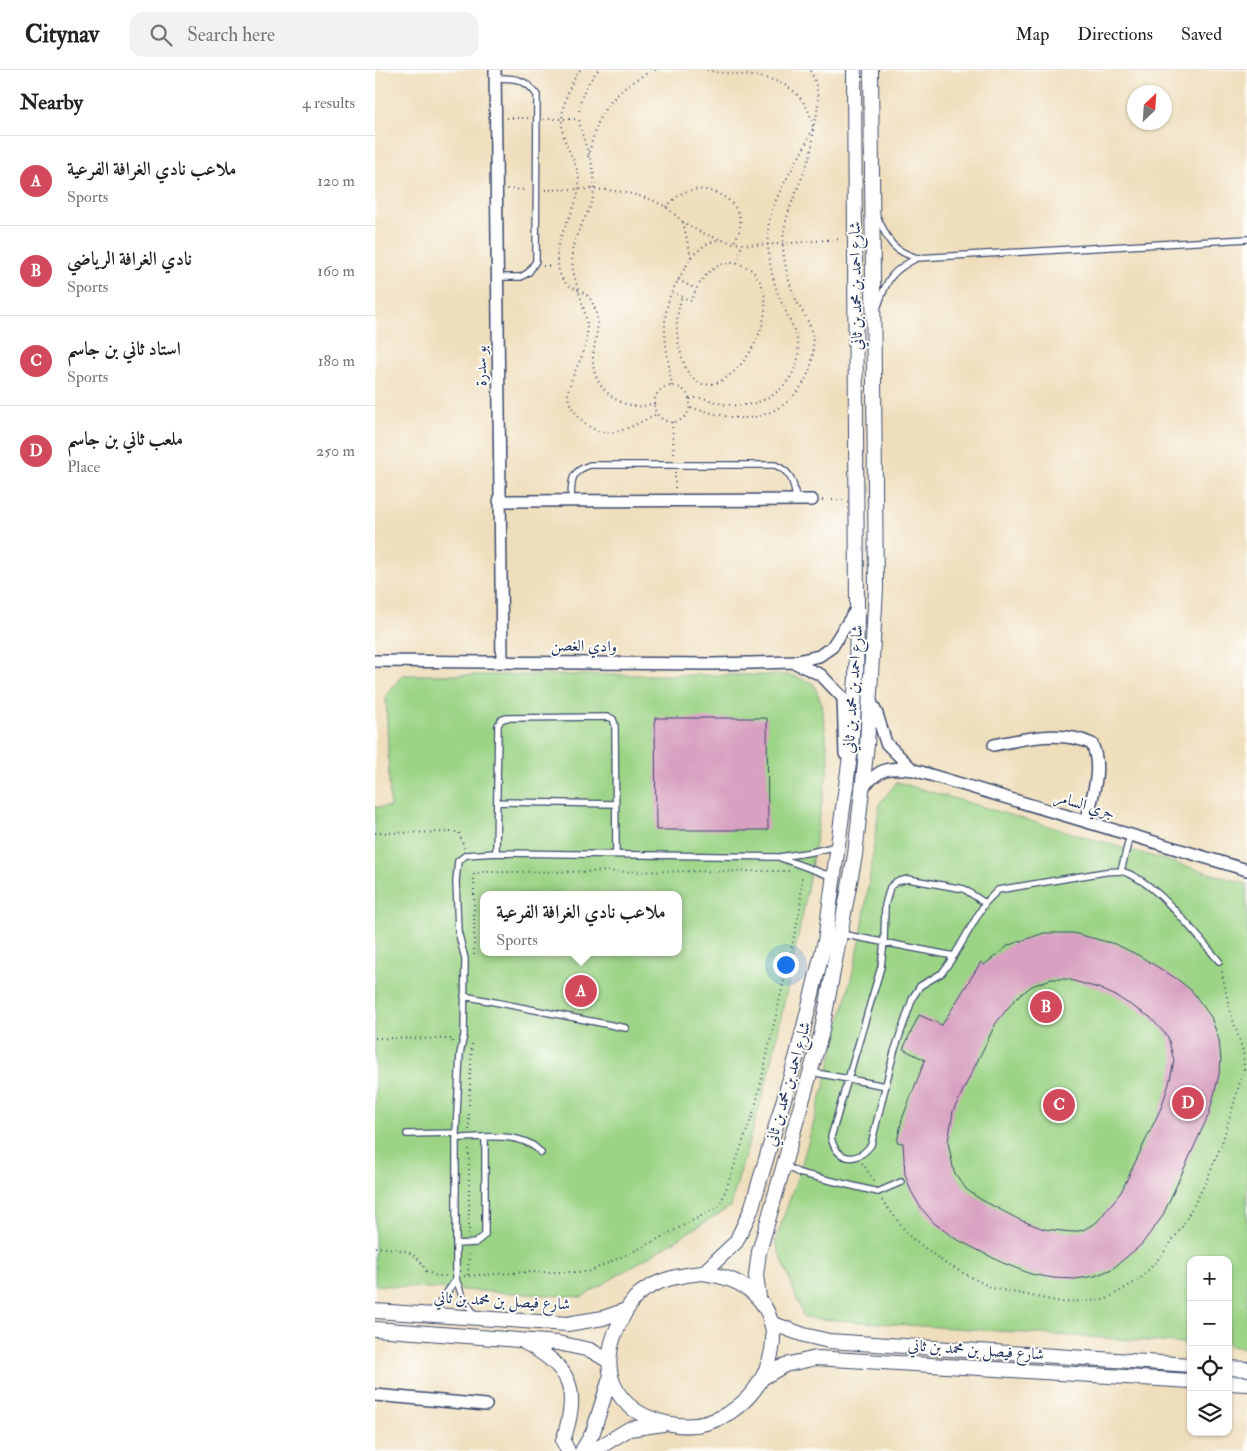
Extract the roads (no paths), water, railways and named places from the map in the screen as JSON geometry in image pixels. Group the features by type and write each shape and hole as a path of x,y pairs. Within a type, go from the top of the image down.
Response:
{"street":[{"name":"شارع احمد بن محمد بن ثاني","path":"703,1273 736,1242 751,1210 811,1000 826,932 839,845 854,709 857,608 854,70"},
{"name":"شارع احمد بن محمد بن ثاني","path":"759,1298 756,1275 759,1252 821,1035 841,934 863,787 871,702 876,589 871,70"},
{"name":"بو سدرة","path":"495,74 502,661"},
{"path":"499,501 813,500"},
{"name":"وادي الغصن","path":"375,661 713,664 793,662 819,656 832,647 857,608"},
{"name":"وادي الغصن","path":"793,662 821,675 843,698 846,786"},
{"name":"جري السامر","path":"871,702 886,744 914,770"},
{"path":"994,744 1051,736 1084,740 1092,744 1097,765 1094,790 1086,822"},
{"name":"جري السامر","path":"863,787 881,770 891,768 914,770 1247,870"},
{"path":"581,1451 596,1424 610,1368 615,1332 626,1310 639,1294 661,1281 680,1275 703,1273 736,1282 759,1298 767,1309 771,1323 772,1348 764,1377 747,1399 725,1414 698,1424 667,1424 629,1429 593,1451"},
{"name":"شارع فيصل بن محمد بن ثاني","path":"375,1311 567,1324 603,1318 626,1310"},
{"name":"شارع فيصل بن محمد بن ثاني","path":"771,1323 804,1335 829,1341 1187,1365"},
{"path":"375,1329 519,1340 583,1348 610,1368 617,1393 628,1406 635,1412 667,1424"},
{"path":"519,1340 547,1354 569,1381 573,1400 571,1416 563,1441 568,1451"},
{"name":"شارع فيصل بن محمد بن ثاني","path":"764,1377 785,1365 816,1358 1187,1381"},
{"path":"1232,1368 1247,1369"},
{"path":"1232,1383 1247,1384"},
{"path":"375,1395 486,1405"}],"lane":[{"path":"495,74 518,78 530,85 537,95 538,190 536,260 533,266 521,277 496,277"},
{"path":"872,208 885,238 903,253 917,258 1247,238"},
{"path":"873,319 889,277 917,258"},
{"path":"571,501 572,479 579,469 590,465 775,465 785,469 793,480 796,500"},
{"path":"496,853 498,725 501,720 506,718 609,717 613,719 615,725 616,853"},
{"path":"497,802 616,804"},
{"path":"1121,872 1129,835"},
{"path":"478,1318 462,1296 456,1277 456,1135 465,959 458,931 456,881 458,861 466,855 496,853 616,853 779,857 812,852 839,845"},
{"path":"779,857 833,877"},
{"path":"985,903 964,889 908,879 896,882 890,887 885,905 885,942 881,967 831,1137 833,1147 839,1154 857,1157 864,1154 871,1144 893,1052 913,997 919,986 942,973 955,956 985,903 998,890 1105,872 1121,872 1137,879 1166,901 1219,961"},
{"path":"841,934 955,956"},
{"path":"464,996 626,1028"},
{"path":"811,1072 886,1086"},
{"path":"407,1134 456,1135 469,1138 511,1138 525,1142 541,1153"},
{"path":"456,1244 479,1242 485,1235 485,1138"},
{"path":"784,1165 799,1173 878,1192 901,1182"},
{"path":"427,1314 443,1300 456,1277"}],"place":[{"name":"ملاعب نادي الغرافة الفرعية","path":"581,991"},
{"name":"نادي الغرافة الرياضي","path":"1046,1007"},
{"name":"ملعب ثاني بن جاسم","path":"1188,1103"},
{"name":"استاد ثاني بن جاسم","path":"1059,1105"}]}
